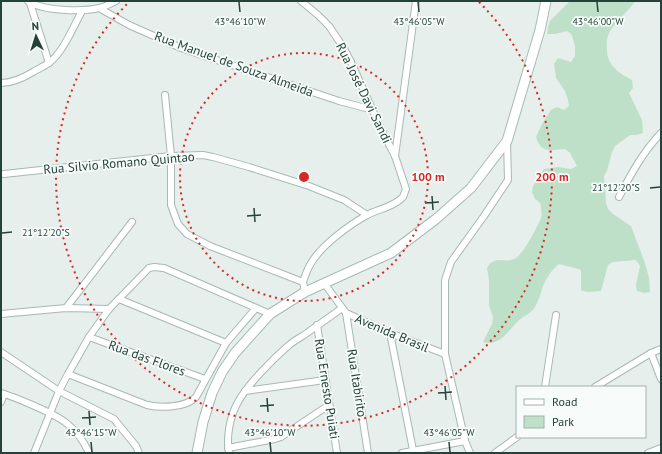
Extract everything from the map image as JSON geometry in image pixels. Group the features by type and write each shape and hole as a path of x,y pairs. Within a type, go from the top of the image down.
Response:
{"street":[{"path":"96,1 99,8"},
{"path":"29,2 51,9 82,11 99,8 116,1"},
{"name":"Rua José Davi Sandi","path":"301,1 329,26 343,47 394,156 406,189 403,197 394,203 367,215"},
{"path":"394,156 416,1"},
{"path":"470,453 465,441 445,354 445,280 451,262 508,180 508,141 540,30 546,1"},
{"path":"29,2 49,63"},
{"name":"Rua Manuel de Souza Almeida","path":"99,8 129,25 181,48 339,101 372,110"},
{"path":"1,83 9,83 27,76 49,63 63,45 82,11"},
{"path":"164,96 171,156 171,205 178,224 187,234 210,246 303,282"},
{"path":"619,197 634,168 651,143 661,133"},
{"path":"197,453 203,422 212,393 222,372 234,352 270,314 305,292 391,253 436,219 471,188 508,141"},
{"name":"Rua Silvio Romano Quintao","path":"4,174 171,156 203,155 250,167 308,186 344,200 367,215"},
{"path":"305,292 303,282 310,265 323,248 338,234 367,215"},
{"path":"66,308 132,222"},
{"path":"34,453 68,374 89,337 109,309 149,268 154,266 164,268 270,314"},
{"name":"Avenida Brasil","path":"324,283 344,311 390,333 445,354"},
{"path":"119,299 226,342"},
{"path":"1,314 66,308 109,309"},
{"path":"68,374 146,405 158,407 173,406 192,400 196,397 226,342 256,308"},
{"name":"Avenida Brasil","path":"228,450 232,416 237,403 245,392 290,344 317,326 344,311"},
{"name":"Rua Itabirito","path":"344,311 368,453"},
{"path":"545,386 556,316"},
{"name":"Rua Ernesto Puiati","path":"317,326 337,453"},
{"path":"390,333 413,450"},
{"name":"Rua das Flores","path":"89,337 205,380"},
{"path":"597,386 661,349"},
{"path":"1,352 60,391 114,419 136,446 139,453"},
{"path":"651,354 661,379"},
{"path":"245,392 325,380"},
{"path":"1,402 2,393 51,413 68,423 84,443 89,453"},
{"path":"228,450 281,437 329,405"},
{"path":"495,453 516,438"},
{"path":"402,453 465,441"},
{"path":"648,453 661,448"}],"green space":[{"path":"570,1 635,1 610,32 607,38 607,51 612,65 623,75 632,80 633,88 629,93 642,120 643,133 630,135 615,146 604,176 606,203 608,209 631,226 645,263 649,278 650,292 644,293 637,291 636,285 640,266 636,260 613,262 608,265 601,291 587,292 581,290 581,270 559,264 553,269 543,286 533,310 519,320 499,340 492,343 483,342 492,324 493,317 489,305 489,280 487,268 493,261 510,260 517,257 537,228 541,218 541,210 540,203 535,199 532,192 533,186 544,169 558,167 571,169 577,166 570,153 565,149 543,149 536,137 551,110 557,107 564,110 569,106 565,91 556,78 554,64 558,58 571,62 575,56 575,47 572,35 567,31 547,34 550,21"}]}
